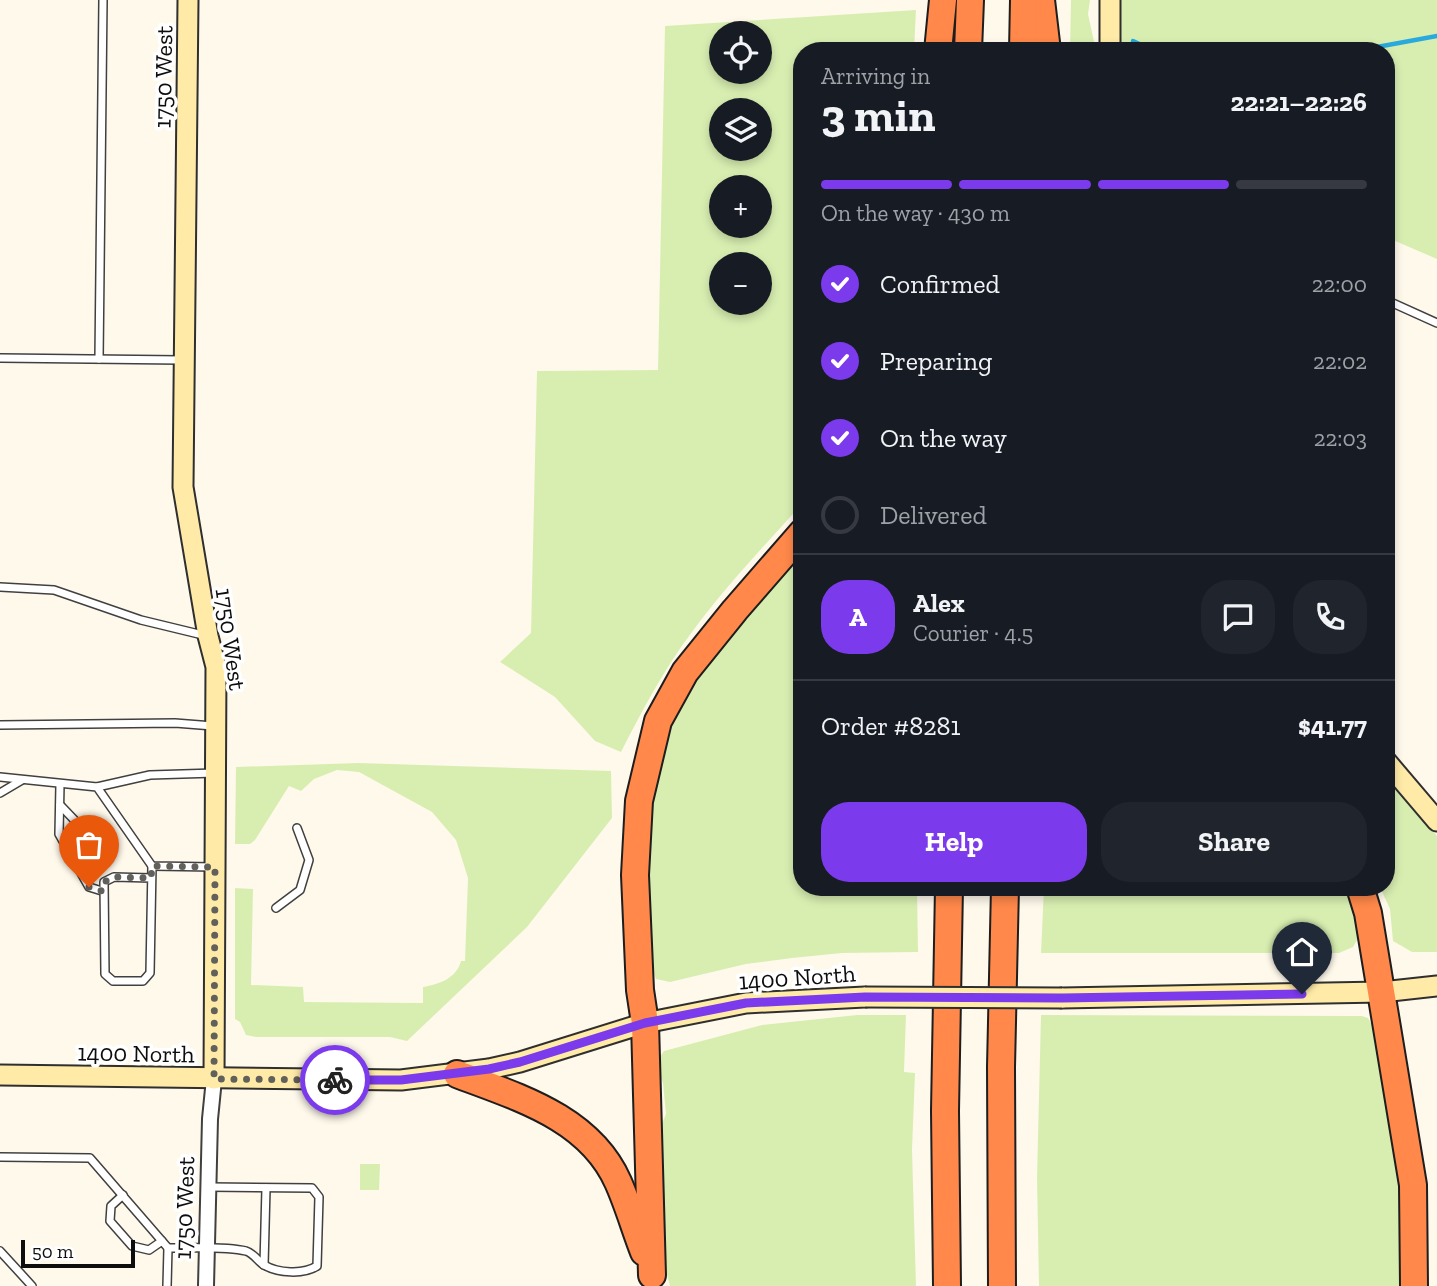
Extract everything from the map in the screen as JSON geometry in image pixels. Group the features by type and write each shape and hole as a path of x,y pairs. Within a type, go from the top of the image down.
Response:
{"highway":[{"path":"939,42 943,0"},
{"path":"968,42 970,0"},
{"path":"1023,42 1024,0"},
{"path":"1041,0 1046,42"},
{"path":"654,1280 645,1023 639,980 636,863 639,801 658,721 685,672 793,543"},
{"path":"947,1286 945,1134 949,896"},
{"path":"1002,1286 1001,1093 1005,896"},
{"path":"1363,896 1382,992 1413,1185 1414,1286"},
{"path":"457,1074 530,1102 557,1116 595,1147 617,1179 654,1280"}],"main road":[{"name":"1750 West","path":"188,0 183,486 208,636 216,667 214,1079"},
{"path":"1110,0 1110,42"},
{"path":"1395,772 1437,821"},
{"name":"1400 North","path":"0,1075 401,1080 457,1074 520,1062 645,1023 746,1003 865,997 1062,998 1382,992 1437,986"}],"street":[{"name":"1750 West","path":"206,1286 210,1119 214,1079"}],"lane":[{"path":"99,359 103,0"},
{"path":"1395,304 1437,323"},
{"path":"0,358 185,360"},
{"path":"0,587 54,590 141,620 208,636"},
{"path":"0,725 175,723 215,727"},
{"path":"0,777 97,787 150,775 215,773"},
{"path":"0,793 23,780"},
{"path":"60,784 59,835 89,887 102,891"},
{"path":"97,787 152,866 150,973 143,981 113,981 104,974 104,882 114,877 151,878"},
{"path":"60,805 83,829"},
{"path":"276,908 300,890 309,859 297,828"},
{"path":"152,866 215,867"},
{"path":"104,870 109,879"},
{"path":"0,1157 90,1158 165,1245 167,1286"},
{"path":"123,1195 111,1206 110,1221 132,1246 149,1250 165,1245 248,1251 264,1265 284,1272 311,1270 317,1266 319,1198 312,1188 209,1187"},
{"path":"264,1265 266,1188"},
{"path":"0,1251 32,1286"}],"green space":[{"path":"1071,0 1090,0 1088,14 1094,42 1070,42"},
{"path":"1110,0 1437,0 1437,259 1395,241 1395,42 1110,42"},
{"path":"916,10 914,42 793,42 793,514 731,583 692,632 663,675 621,752 595,741 555,697 500,662 531,633 537,371 658,370 665,26 709,23 709,84 772,84 772,21 743,21"},
{"path":"793,559 793,896 917,896 918,952 842,953 792,958 746,964 670,982 656,979 651,965 649,830 653,792 669,731 690,685"},
{"path":"358,763 611,771 612,818 527,927 407,1041 390,1037 246,1035 240,1022 235,1019 235,888 253,889 251,985 303,987 304,1002 423,1003 423,987 446,980 459,967 461,961 465,961 468,878 456,840 432,812 359,772 337,770 314,779 301,791 289,786 255,840 250,844 235,844 236,767"},
{"path":"1395,784 1437,836 1437,952 1412,952 1393,941 1390,909 1384,896 1395,896"},
{"path":"1044,896 1351,896 1360,935 1353,947 1339,953 1041,953"},
{"path":"857,1015 906,1015 904,1072 915,1073 912,1150 916,1286 670,1286 663,1258 657,1136 666,1114 663,1083 655,1064 664,1051 762,1025"},
{"path":"1041,1015 1368,1018 1374,1029 1401,1189 1401,1286 1039,1286 1037,1178"},
{"path":"360,1164 380,1164 379,1190 360,1190"}],"waterway":[{"path":"1395,44 1437,36"}],"way so far":[{"path":"89,887 102,891 104,882 114,877 151,878 152,866 215,867 214,1079 335,1080"}],"route":[{"path":"335,1080 401,1080 489,1069 645,1023 746,1003 865,997 1062,998 1302,994"}]}
